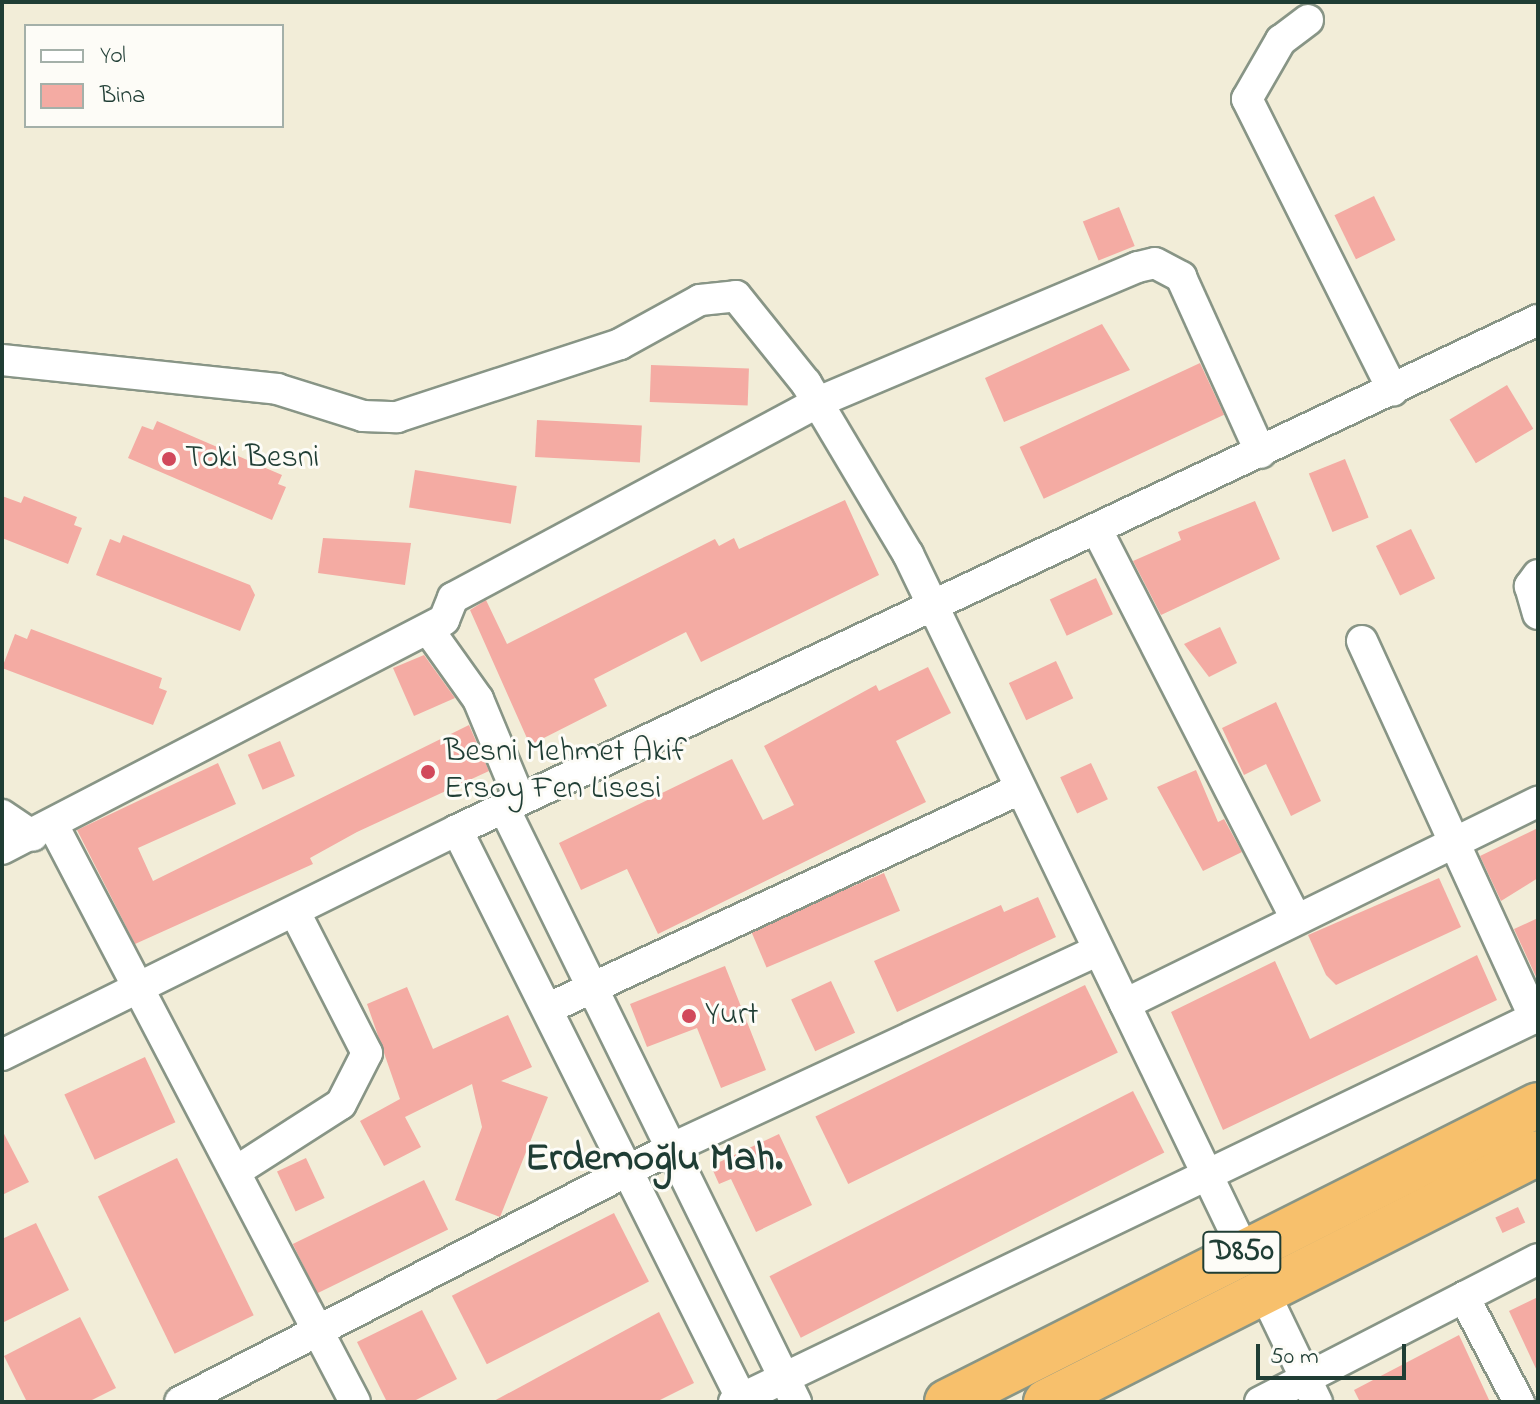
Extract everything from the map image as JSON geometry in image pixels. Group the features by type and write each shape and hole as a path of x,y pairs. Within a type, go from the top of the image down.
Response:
{"highway":[{"name":"D850","path":"947,1402 1538,1105"},
{"name":"D850","path":"1046,1402 1538,1153"}],"street":[{"path":"1308,20 1281,40 1247,99 1393,391"},
{"path":"2,849 428,629 444,620 453,598 818,402 1155,263 1181,277 1190,292 1261,453"},
{"path":"2,360 277,389 363,416 397,417 620,344 721,294 736,296 818,402 908,554 931,608 1244,1251"},
{"path":"2,1055 296,914 457,830 1538,320"},
{"path":"1097,530 1296,919"},
{"path":"1538,575 1530,586 1538,614"},
{"path":"428,629 478,699 512,804 591,988 668,1150 790,1391"},
{"path":"457,830 631,1170 739,1401 790,1391 1207,1176 1537,1017 1362,641"},
{"path":"549,1008 1020,789"},
{"path":"1125,1004 1538,802"},
{"path":"2,815 43,830 143,989 355,1402"},
{"path":"238,1170 341,1104 367,1053 296,914"},
{"path":"180,1402 668,1150 1098,950"},
{"path":"1260,1402 1312,1390 1464,1297 1538,1259"},
{"path":"1264,1292 1312,1390"},
{"path":"1464,1297 1519,1402"}],"building":[{"path":"1374,196 1395,240 1356,259 1334,215"},
{"path":"1119,207 1135,246 1099,261 1083,222"},
{"path":"1102,324 1130,370 1004,422 985,378"},
{"path":"1200,363 1224,415 1044,499 1020,447"},
{"path":"651,365 749,368 748,405 650,402"},
{"path":"1507,385 1533,429 1476,463 1450,420"},
{"path":"537,420 642,425 640,462 535,457"},
{"path":"157,421 282,475 278,484 286,487 272,520 128,458 142,426 153,430"},
{"path":"1345,459 1369,517 1332,532 1309,474"},
{"path":"415,470 517,486 511,524 409,508"},
{"path":"2,496 21,503 24,496 77,517 74,525 82,528 68,564 2,538"},
{"path":"845,500 879,575 701,662 686,632 594,679 607,706 530,745 470,610 486,600 507,644 715,539 719,546 734,538 739,549"},
{"path":"1255,501 1280,559 1161,615 1133,561 1181,540 1178,532"},
{"path":"1411,529 1435,578 1400,596 1376,546"},
{"path":"123,535 250,585 255,595 240,631 96,575 110,539 120,543"},
{"path":"323,538 411,543 405,585 318,573"},
{"path":"1096,578 1113,614 1067,636 1050,600"},
{"path":"1220,627 1237,663 1209,677 1184,644"},
{"path":"31,629 162,678 159,688 167,691 153,725 2,668 15,634 27,639"},
{"path":"424,655 455,698 414,716 393,668"},
{"path":"1056,661 1073,698 1026,720 1009,683"},
{"path":"928,667 951,713 896,741 926,802 658,934 627,869 581,890 559,843 732,759 763,820 794,805 764,746 876,685 879,691"},
{"path":"1276,702 1321,801 1291,816 1266,764 1244,775 1222,728"},
{"path":"469,725 489,771 357,832 310,858 313,864 135,944 77,830 218,763 236,804 138,848 153,881"},
{"path":"280,741 295,776 263,790 248,755"},
{"path":"1091,763 1108,799 1077,814 1060,777"},
{"path":"1196,770 1218,822 1224,819 1242,852 1203,871 1157,787"},
{"path":"1538,828 1538,878 1501,901 1480,856"},
{"path":"884,873 900,911 767,967 751,930"},
{"path":"1439,878 1461,927 1336,985 1326,975 1308,935"},
{"path":"1038,897 1056,937 897,1012 874,961 1001,905 1004,912"},
{"path":"1538,918 1538,981 1514,929"},
{"path":"1477,955 1497,1000 1223,1130 1171,1012 1275,961 1310,1039"},
{"name":"Yurt","path":"725,966 766,1070 721,1088 697,1028 647,1047 630,1004"},
{"path":"831,981 855,1033 815,1051 791,1000"},
{"path":"1085,985 1118,1052 848,1184 815,1117"},
{"path":"407,987 433,1049 508,1015 532,1067 501,1081 548,1097 500,1217 455,1200 482,1127 472,1084 405,1117 421,1147 384,1166 360,1121 400,1099 367,1004"},
{"path":"145,1057 175,1122 95,1160 64,1095"},
{"path":"1133,1091 1164,1152 801,1338 769,1276"},
{"path":"2,1130 29,1182 2,1195"},
{"path":"779,1134 812,1205 756,1232 731,1179 719,1184 711,1166"},
{"path":"177,1158 254,1315 175,1354 98,1197"},
{"path":"306,1158 325,1198 296,1211 277,1172"},
{"path":"424,1180 448,1229 317,1293 293,1244"},
{"path":"1518,1207 1525,1222 1503,1233 1495,1218"},
{"path":"614,1213 649,1282 487,1364 452,1296"},
{"path":"36,1223 69,1290 2,1323 2,1239"},
{"path":"1538,1297 1538,1373 1509,1311"},
{"path":"422,1310 457,1379 412,1402 387,1402 357,1342"},
{"path":"659,1312 694,1383 656,1402 492,1402"},
{"path":"80,1317 116,1388 88,1402 27,1402 4,1356"},
{"path":"1459,1335 1490,1402 1360,1402 1354,1390"}],"place":[{"name":"Toki Besni","path":"169,459"},
{"name":"Besni Mehmet Akif Ersoy Fen Lisesi","path":"428,772"},
{"name":"Yurt","path":"689,1016"}],"district":[{"name":"Erdemoğlu Mah.","path":"654,1160"}]}
